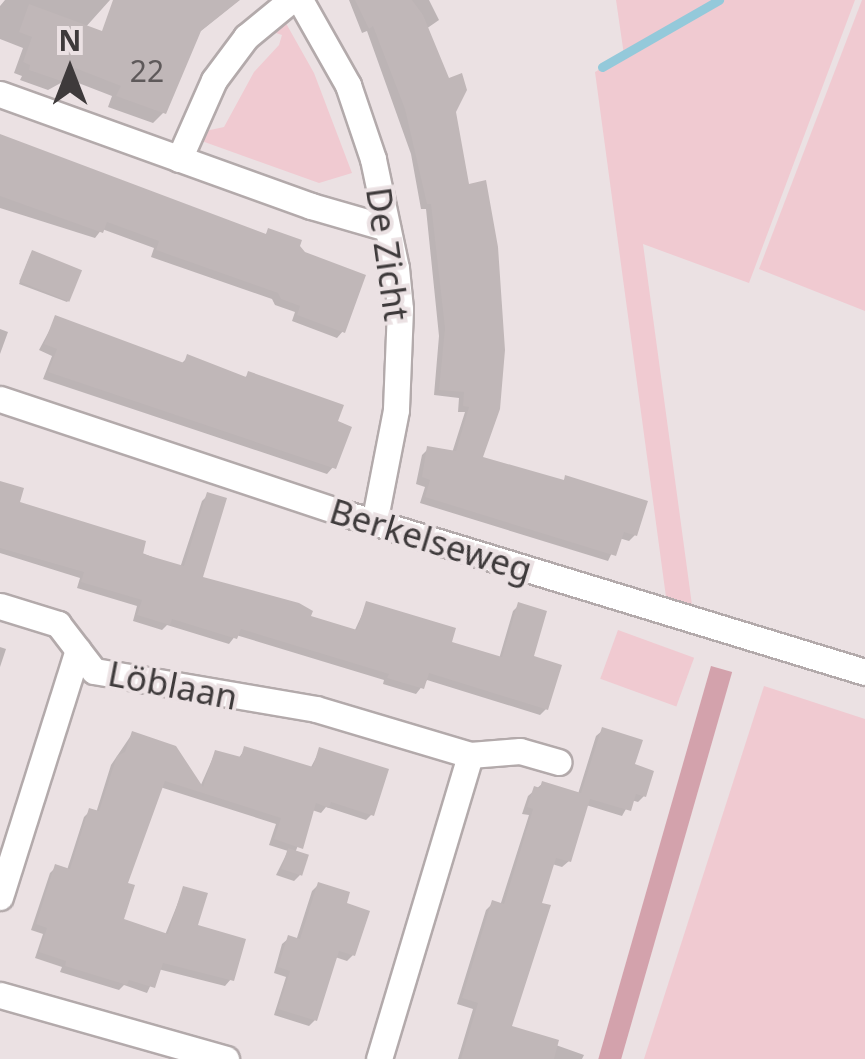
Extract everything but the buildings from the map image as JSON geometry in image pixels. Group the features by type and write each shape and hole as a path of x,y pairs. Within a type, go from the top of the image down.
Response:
{"street":[{"path":"180,159 214,80 246,37 291,0"},
{"name":"De Zicht","path":"300,0 348,85 373,159 400,309 400,365 391,443 374,523"},
{"path":"0,94 387,228"},
{"name":"Berkelseweg","path":"0,399 374,523 865,672"},
{"path":"0,606 58,624 78,650"},
{"name":"Löblaan","path":"78,650 94,671 120,678 316,708 470,755 520,750 558,762"},
{"name":"Löblaan","path":"0,897 78,650"},
{"path":"379,1059 470,755"},
{"path":"0,995 226,1059"}],"shaded area":[{"path":"616,0 855,0 749,283 643,244 692,605 666,597 595,72 624,55"},
{"path":"865,0 865,311 759,269"},
{"path":"283,18 314,73 352,173 319,183 199,140 201,132 224,127 254,72 279,45 282,35 270,31"},
{"path":"618,630 694,658 676,707 600,679"},
{"path":"711,666 732,672 621,1059 598,1059"},
{"path":"764,686 865,719 865,1059 644,1059"}],"waterway":[{"path":"602,67 719,0"}]}
